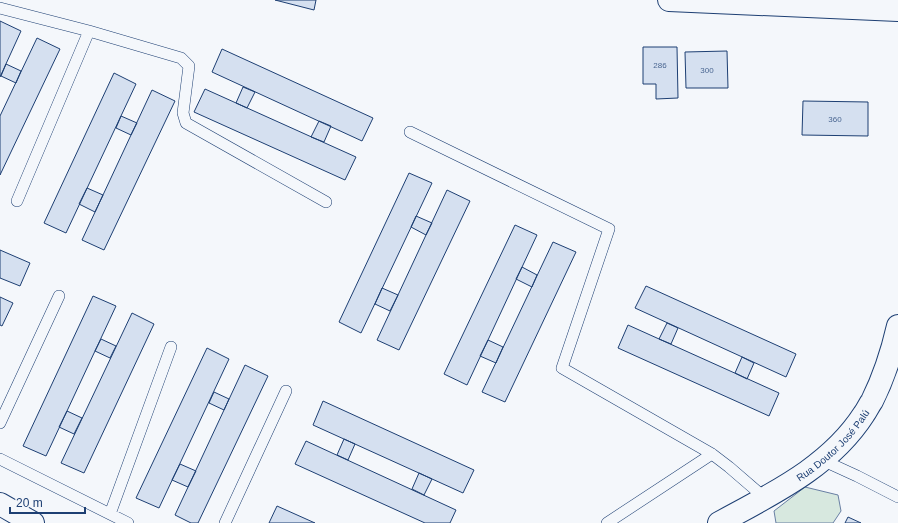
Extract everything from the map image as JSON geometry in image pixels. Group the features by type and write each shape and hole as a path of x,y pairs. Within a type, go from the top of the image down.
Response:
{"street":[{"path":"669,0 898,10"},
{"name":"Rua Doutor José Palú","path":"719,523 796,480 822,460 844,440 865,414 878,387 892,352 898,326"},
{"path":"0,504 33,523"}],"lane":[{"path":"0,8 181,58 189,66 183,113 186,123 326,202"},
{"path":"17,201 89,32"},
{"path":"410,132 609,229 562,368 712,454 765,498"},
{"path":"0,423 59,296"},
{"path":"110,514 171,348"},
{"path":"225,523 286,391"},
{"path":"607,523 712,454"},
{"path":"0,459 128,523"},
{"path":"822,460 898,497"}],"shaded area":[{"path":"805,487 838,495 841,511 833,523 776,523 774,511"}],"building":[{"path":"275,0 316,0 314,10"},
{"path":"0,21 21,31 0,77"},
{"path":"37,38 60,49 0,175 0,116"},
{"path":"643,47 677,47 678,98 656,99 656,84 643,84"},
{"path":"222,49 373,118 362,141 212,72"},
{"path":"727,51 728,88 686,88 685,52"},
{"path":"6,64 21,71 16,83 1,76"},
{"path":"114,73 136,84 66,233 44,223"},
{"path":"243,87 255,92 247,108 236,103"},
{"path":"205,89 356,157 345,180 194,112"},
{"path":"152,90 175,101 104,250 82,240"},
{"path":"803,101 868,102 868,136 802,135"},
{"path":"121,116 137,123 131,135 116,128"},
{"path":"319,121 331,126 324,142 311,137"},
{"path":"409,173 432,183 361,333 339,322"},
{"path":"87,188 103,195 95,212 79,204"},
{"path":"447,190 470,201 399,350 377,340"},
{"path":"416,216 432,223 426,235 411,227"},
{"path":"515,225 537,235 467,385 444,374"},
{"path":"553,242 576,252 505,402 482,392"},
{"path":"0,250 30,263 20,286 0,278"},
{"path":"522,267 537,275 532,287 516,279"},
{"path":"646,286 796,354 786,377 635,308"},
{"path":"382,288 398,295 390,311 375,304"},
{"path":"93,296 116,306 46,456 23,446"},
{"path":"0,297 13,303 2,326 0,325"},
{"path":"132,313 154,324 84,473 61,463"},
{"path":"667,323 678,328 671,344 659,339"},
{"path":"628,325 779,393 769,416 618,348"},
{"path":"101,339 116,346 110,358 95,351"},
{"path":"488,340 503,347 496,363 480,356"},
{"path":"207,348 229,359 159,508 136,498"},
{"path":"742,357 754,363 747,379 735,373"},
{"path":"245,365 268,376 198,523 191,523 175,515"},
{"path":"214,392 229,399 224,410 209,403"},
{"path":"323,401 474,470 463,493 313,425"},
{"path":"67,411 82,418 74,434 59,427"},
{"path":"344,439 355,444 348,460 337,455"},
{"path":"306,441 456,510 450,523 425,523 295,464"},
{"path":"180,464 196,471 188,487 172,480"},
{"path":"419,473 432,479 424,495 412,489"},
{"path":"277,506 315,523 269,523"},
{"path":"848,517 861,523 845,523"}]}
